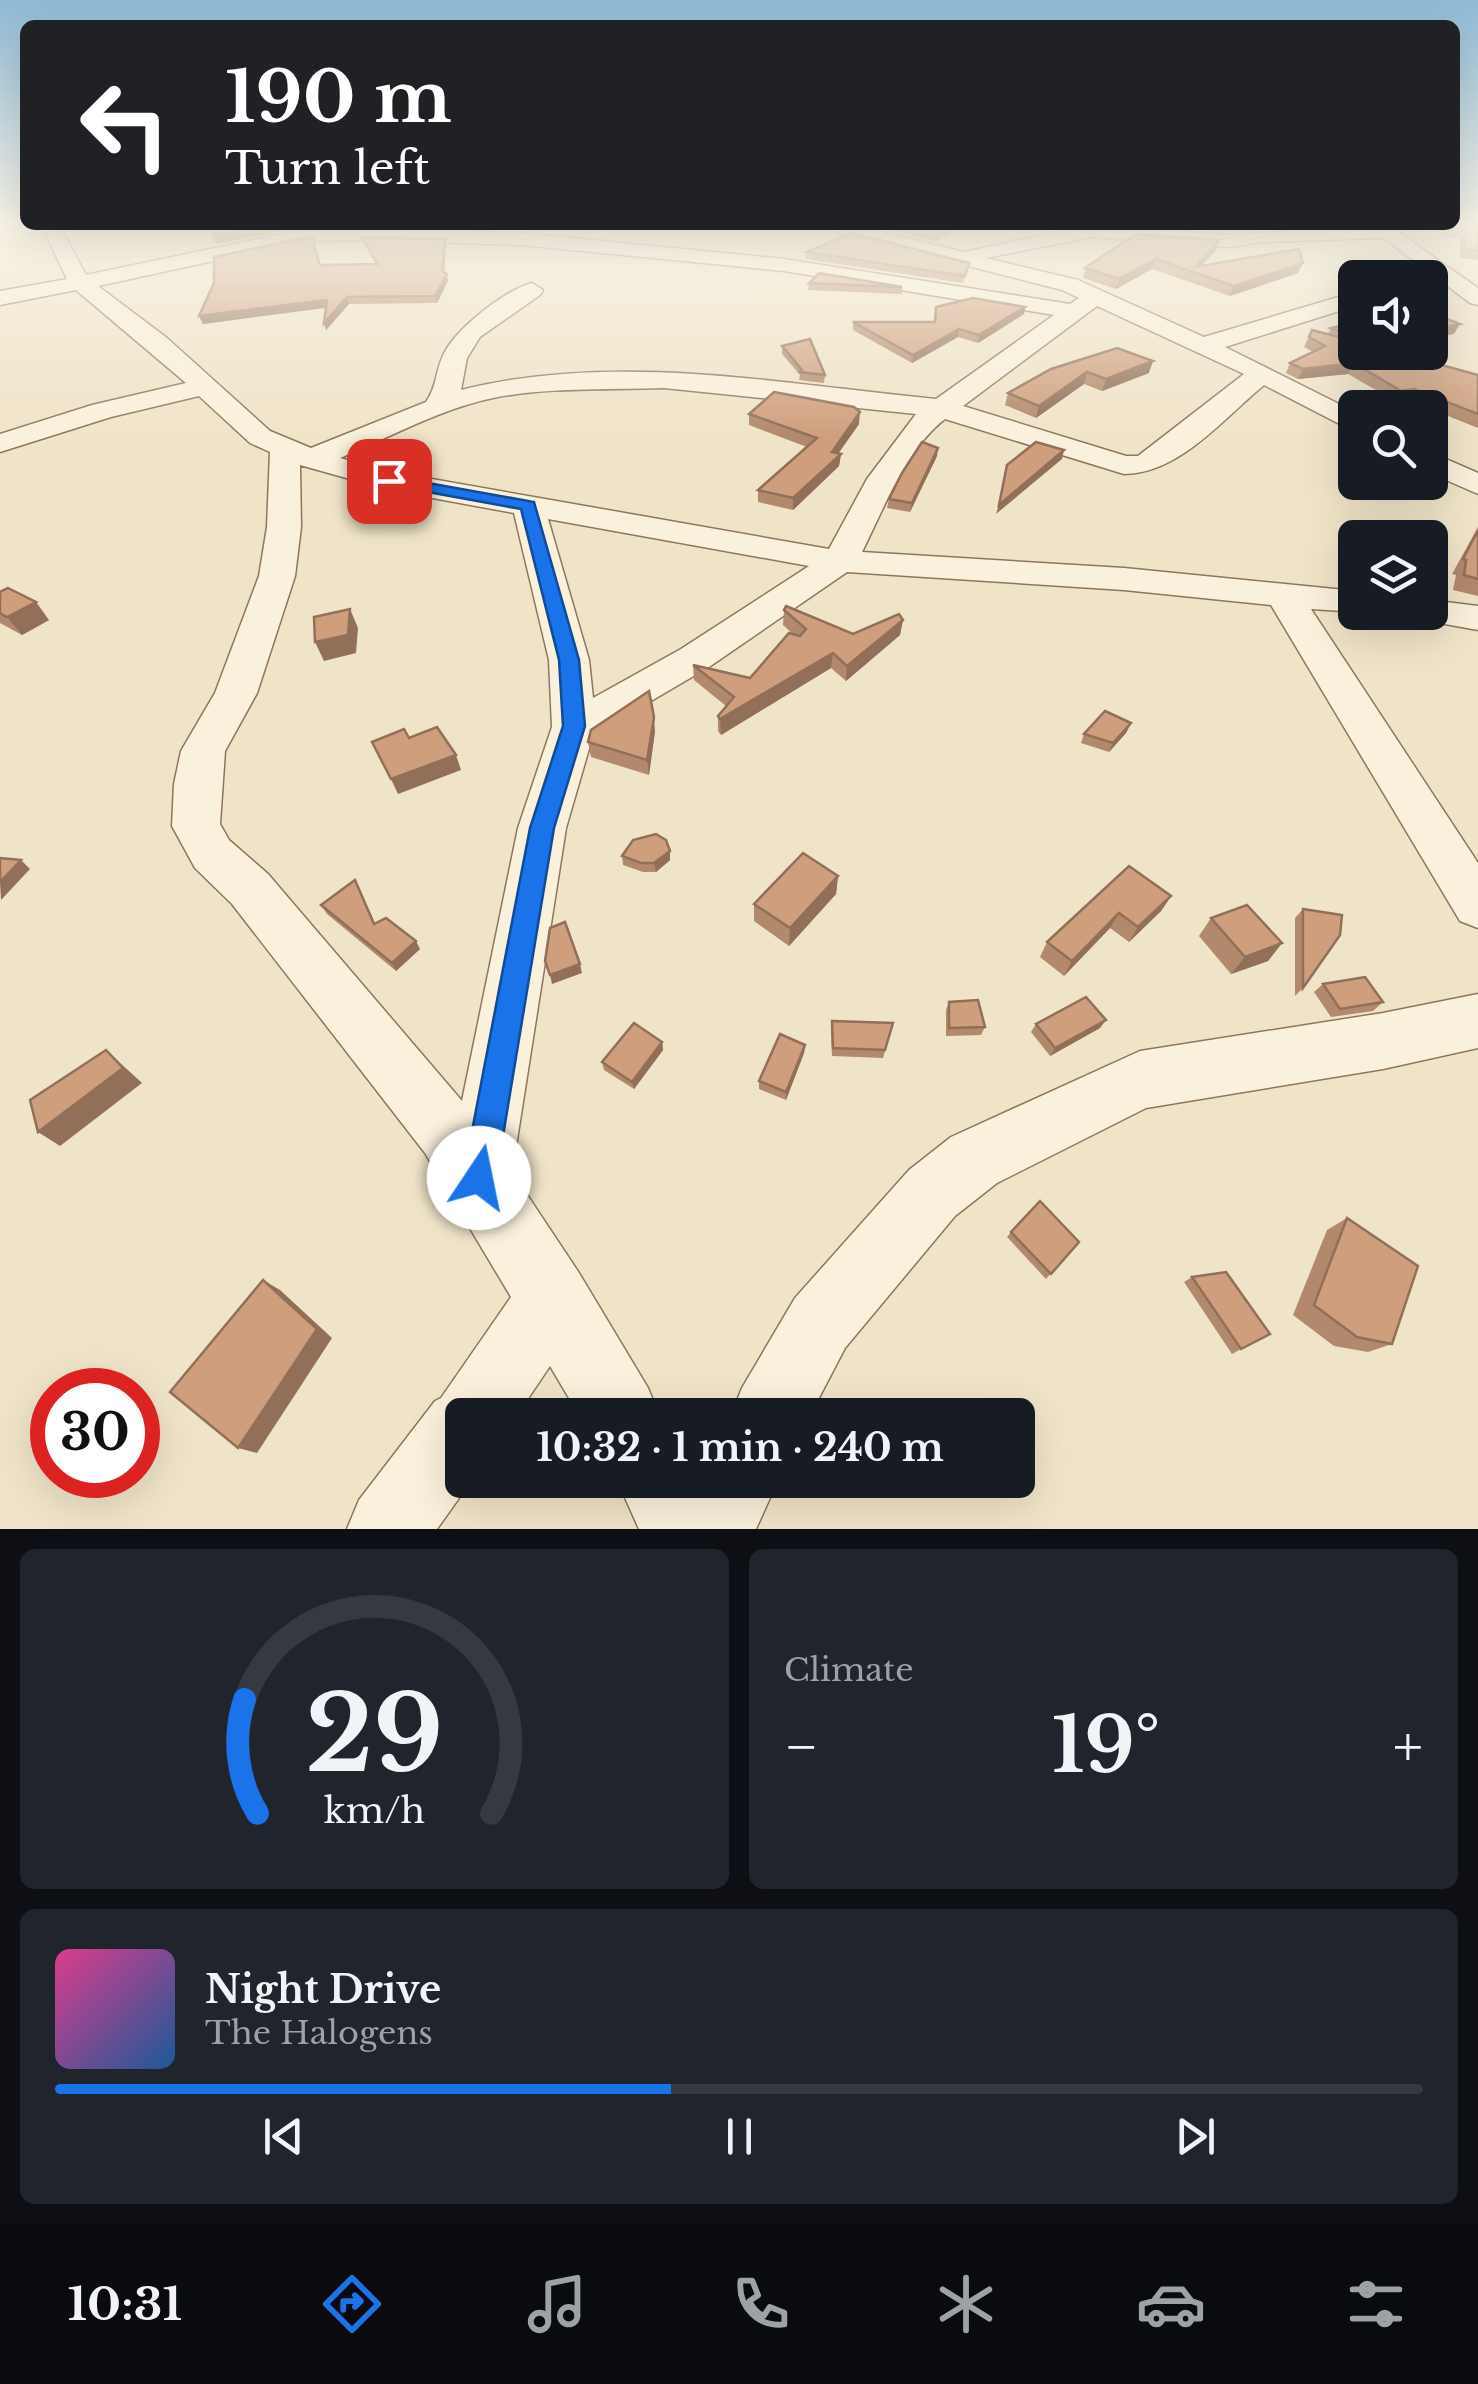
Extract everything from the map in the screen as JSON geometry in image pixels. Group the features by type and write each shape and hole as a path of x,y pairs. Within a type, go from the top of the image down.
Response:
{"street":[{"path":"94,294 206,386 239,420 298,455 389,481 840,561 1338,600"},
{"path":"437,406 452,384 454,358 471,332 526,294"},
{"path":"1012,294 1086,304 1204,345 1338,414"},
{"path":"1074,294 1086,304"},
{"path":"1204,345 1338,303"},
{"path":"574,726 695,658 840,561 883,480 939,408 1086,304"},
{"path":"298,455 437,406 528,384 664,380 939,408 1124,465 1143,465 1159,457 1262,373"},
{"path":"0,443 102,411 206,386"},
{"path":"298,455 277,576 236,693 204,751 197,784 196,826 212,854 250,888 479,1178 611,1398"},
{"path":"1448,470 1478,485"},
{"path":"479,1178 542,828 574,726 569,660 528,506"},
{"path":"1282,593 1478,906"},
{"path":"1448,614 1478,618"},
{"path":"779,1398 820,1324 932,1192 974,1160 1140,1080 1383,1041 1478,1020"},
{"path":"484,1398 554,1298"},
{"path":"388,1529 445,1451"},
{"path":"667,1498 683,1529"},
{"path":"714,1529 729,1498"}],"building":[{"path":"209,294 436,294 347,297 324,323 327,300 199,316"},
{"path":"973,298 1025,307 979,335 959,329 913,355 853,322 935,322 936,307"},
{"path":"1312,330 1338,337 1338,365 1303,369 1290,363 1325,346 1309,337"},
{"path":"810,339 825,375 800,372 782,346"},
{"path":"1117,348 1153,361 1106,379 1087,372 1039,406 1008,393 1051,369"},
{"path":"1448,367 1478,375 1478,414 1448,402 1448,390 1399,390 1366,370 1448,370"},
{"path":"774,392 854,407 860,412 832,452 841,454 793,498 758,490 817,438 749,414"},
{"path":"922,442 938,448 912,503 889,499 902,473"},
{"path":"1036,442 1064,450 999,505 1007,465"},
{"path":"1478,530 1478,579 1464,575 1463,559"},
{"path":"8,588 36,602 7,617 0,613 0,592"},
{"path":"786,606 853,634 899,614 903,620 847,666 833,653 720,719 718,716 734,697 693,665 750,678 789,633 800,636 806,629 784,610"},
{"path":"350,609 348,635 315,642 314,617"},
{"path":"649,691 654,717 647,760 588,742 591,730"},
{"path":"1105,711 1131,723 1113,743 1084,734"},
{"path":"437,727 456,755 391,779 372,742 404,729 409,738"},
{"path":"656,834 666,840 670,851 654,863 622,856 633,840"},
{"path":"803,853 838,876 790,928 754,904"},
{"path":"0,858 21,860 0,882"},
{"path":"1129,866 1171,896 1138,927 1119,913 1072,961 1047,942"},
{"path":"355,880 374,924 386,918 416,941 392,963 321,905"},
{"path":"1247,905 1282,943 1245,957 1211,918"},
{"path":"1303,909 1342,915 1340,935 1303,988"},
{"path":"565,922 580,964 550,975 545,961 550,928"},
{"path":"1365,977 1383,1002 1340,1009 1323,984"},
{"path":"1086,997 1106,1020 1055,1048 1036,1024"},
{"path":"978,1000 985,1027 949,1028 949,1002"},
{"path":"832,1021 893,1023 885,1050 833,1048"},
{"path":"634,1023 662,1042 632,1082 602,1062"},
{"path":"780,1034 805,1045 786,1092 759,1081"},
{"path":"106,1050 123,1068 38,1132 30,1100"},
{"path":"1040,1201 1079,1242 1051,1274 1011,1232"},
{"path":"1347,1218 1418,1266 1392,1344 1357,1337 1314,1305"},
{"path":"1226,1272 1270,1334 1241,1349 1192,1277"},
{"path":"263,1280 317,1329 238,1448 170,1392"}],"route":[{"path":"389,481 528,506 569,660 574,694 574,726 542,828 479,1178"}]}
